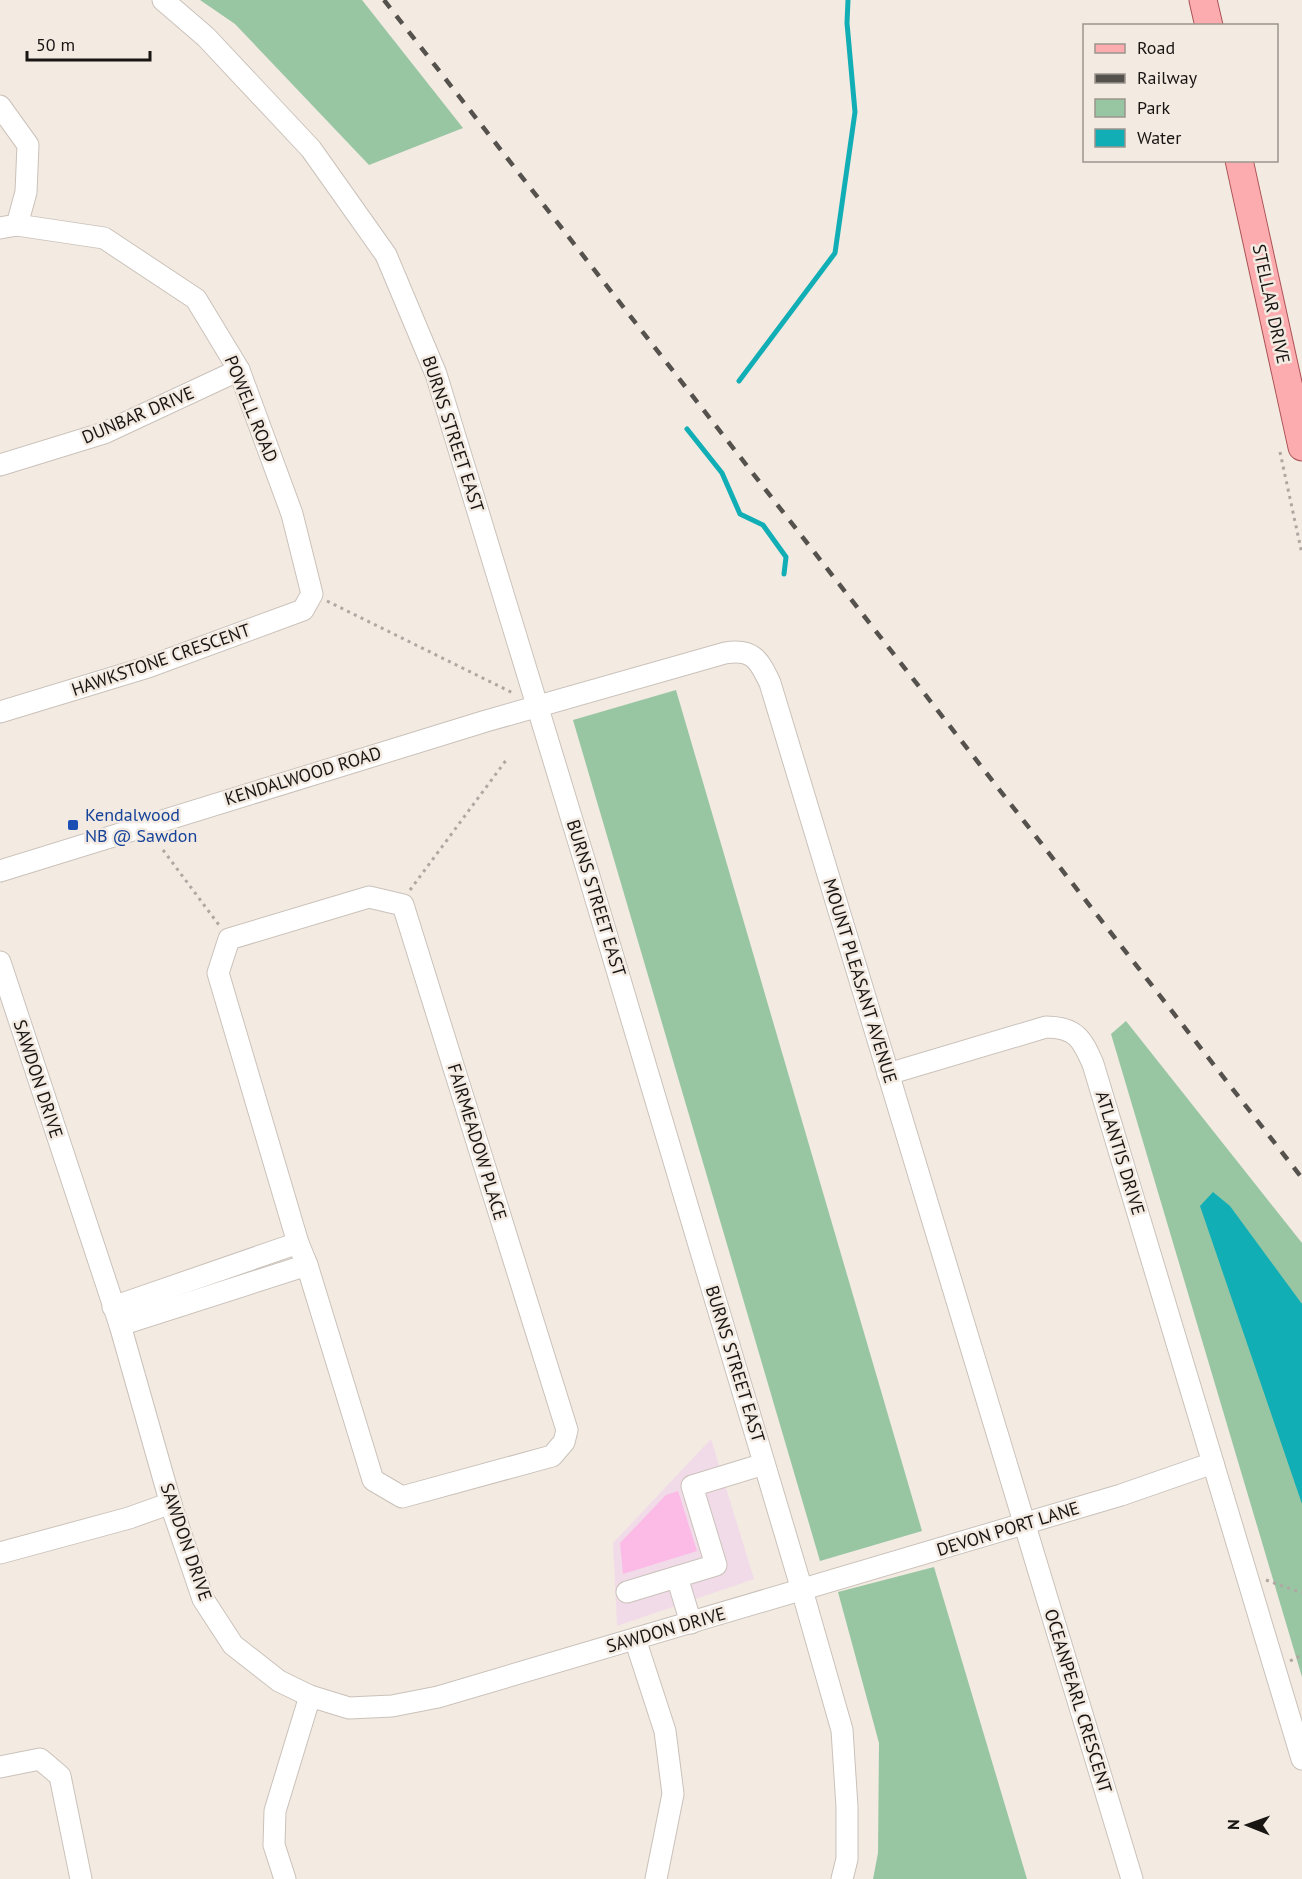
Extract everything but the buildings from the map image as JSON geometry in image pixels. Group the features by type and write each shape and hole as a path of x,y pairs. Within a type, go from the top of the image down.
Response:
{"main road":[{"path":"1203,0 1209,24"},
{"name":"STELLAR DRIVE","path":"1239,162 1302,447"}],"street":[{"name":"BURNS STREET EAST","path":"163,0 206,37 311,149 386,255 436,374 538,705 842,1730 847,1848 842,1879"},
{"path":"0,106 28,145 26,192 8,226"},
{"name":"POWELL ROAD","path":"8,226 104,238 196,299 239,370 292,514 312,594"},
{"name":"DUNBAR DRIVE","path":"0,465 104,433 239,370"},
{"name":"HAWKSTONE CRESCENT","path":"0,712 148,667 303,610 312,594"},
{"name":"MOUNT PLEASANT AVENUE","path":"538,705 725,653 735,651 757,660 770,683 1024,1524"},
{"name":"KENDALWOOD ROAD","path":"0,871 538,705"},
{"path":"229,939 369,897 403,905"},
{"name":"FAIRMEADOW PLACE","path":"229,939 218,973 298,1243 307,1265 373,1480 402,1497 552,1456 564,1442 567,1431 403,905"},
{"name":"SAWDON DRIVE","path":"0,962 7,1011 116,1316 202,1599 233,1645 279,1681 310,1696 349,1708 392,1706 438,1696 802,1590"},
{"name":"ATLANTIS DRIVE","path":"888,1074 1046,1027 1068,1029 1079,1037 1093,1064 1213,1463"},
{"path":"116,1316 298,1243"},
{"path":"116,1316 307,1265"},
{"path":"1213,1463 1302,1759"},
{"name":"DEVON PORT LANE","path":"802,1590 1121,1495 1213,1463"},
{"path":"627,1592 716,1565 692,1486 764,1464"},
{"path":"0,1553 129,1518 171,1503"},
{"name":"OCEANPEARL CRESCENT","path":"1024,1524 1132,1879"},
{"path":"677,1577 691,1623"},
{"path":"635,1639 665,1731 673,1794 656,1879"},
{"path":"285,1879 274,1845 275,1811 310,1696"},
{"path":"0,1767 40,1759 60,1776 81,1879"}],"path":[{"path":"312,594 538,705"},
{"path":"403,905 410,889 507,759"},
{"path":"163,850 229,939"},
{"path":"1245,1572 1302,1593"}],"shaded area":[{"path":"711,1439 754,1579 617,1626 613,1543"}],"green space":[{"path":"200,0 362,0 463,128 369,165 235,24"},
{"path":"676,690 922,1531 820,1561 573,720"},
{"path":"1126,1021 1302,1243 1302,1677 1111,1034"},
{"path":"934,1567 1027,1879 873,1879 878,1853 879,1743 838,1592"}],"water":[{"path":"1213,1192 1230,1206 1302,1304 1302,1504 1200,1206"}],"waterway":[{"path":"739,381 835,253 855,112 847,23 848,0"},
{"path":"687,429 722,473 740,514 763,525 786,557 784,574"}],"railway":[{"path":"384,0 1302,1178"}],"place":[{"name":"Kendalwood NB @ Sawdon","path":"73,825"}]}
